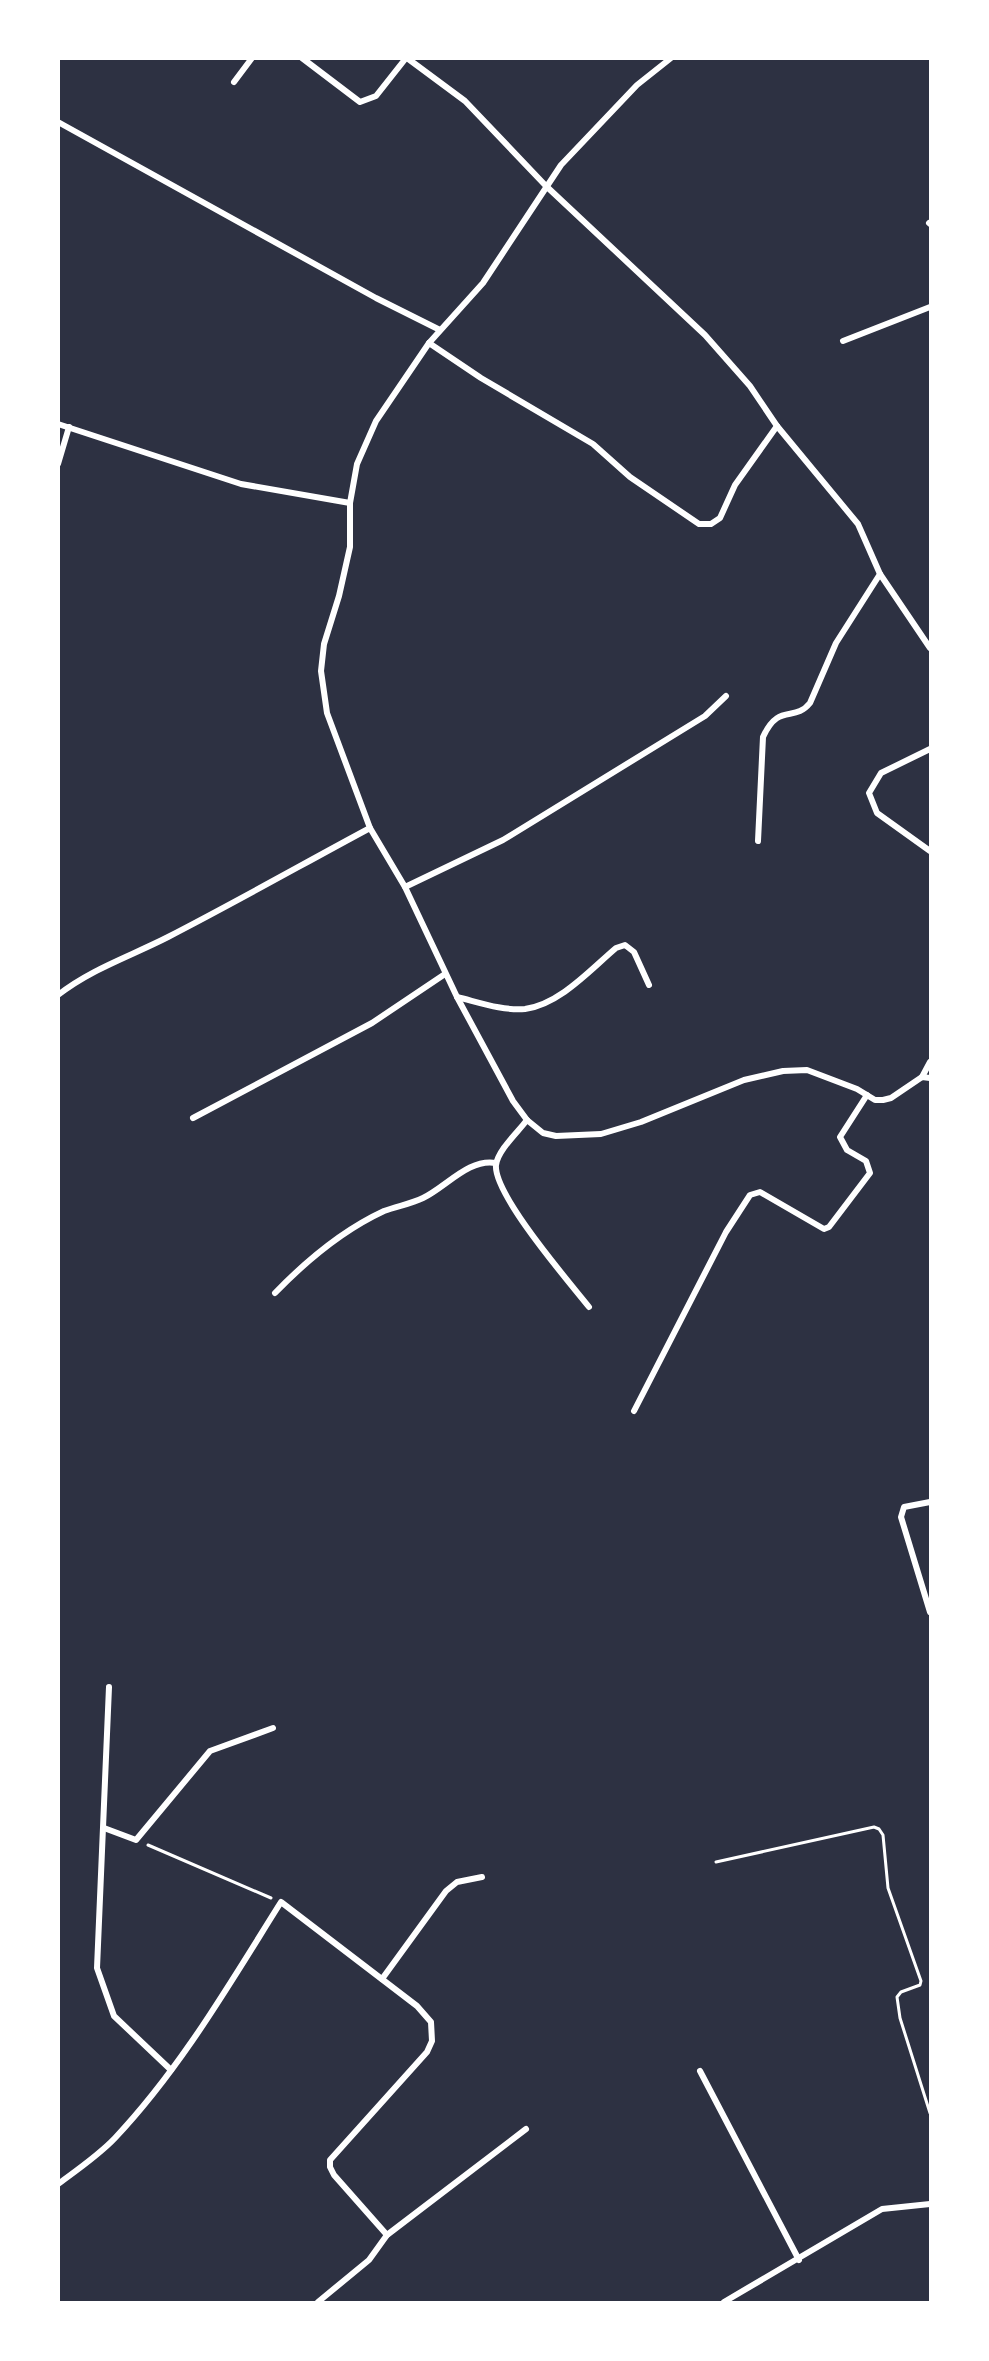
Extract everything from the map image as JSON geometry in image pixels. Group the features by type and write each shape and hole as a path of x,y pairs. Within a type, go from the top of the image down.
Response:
{"street":[{"path":"234,82 252,58"},
{"path":"302,58 360,102 376,96 407,58 465,101 546,186 705,335 750,386 777,426 858,524 880,574 930,648"},
{"path":"670,58 637,85 579,142 546,186 483,284 429,343 376,421 357,464 350,503 350,547 339,596 324,644 321,670 327,713 370,828 405,887 445,974 513,1101 527,1120 543,1133 555,1136 601,1134 641,1122 744,1080 783,1071 807,1070 875,1100 891,1098 922,1077 930,1062"},
{"path":"58,122 375,297 440,330"},
{"path":"843,341 930,307"},
{"path":"429,343 481,378 593,444 630,477 699,524 711,524 720,518 735,485 777,426"},
{"path":"58,424 241,484 350,503"},
{"path":"58,464 69,427"},
{"path":"758,841 763,737 770,722 780,714 802,710 810,703 836,643 880,574"},
{"path":"405,887 476,854 529,825 705,716 726,696"},
{"path":"930,749 881,773 869,793 877,813 930,851"},
{"path":"58,995 71,985 123,956 166,938 370,828"},
{"path":"457,997 505,1008 525,1009 541,1004 567,990 616,948 625,945 634,952 649,985"},
{"path":"194,1118 372,1023 445,974"},
{"path":"922,1077 930,1078"},
{"path":"634,1411 726,1232 750,1195 760,1192 824,1229 829,1227 870,1173 866,1161 847,1150 840,1137 867,1095"},
{"path":"527,1120 496,1163 498,1177 516,1211 545,1255 590,1307"},
{"path":"274,1293 305,1261 384,1211 424,1198 468,1169 483,1163 496,1163"},
{"path":"930,1502 904,1507 901,1516 930,1612"},
{"path":"109,1687 97,1968 114,2016 171,2070"},
{"path":"104,1828 136,1840 210,1750 273,1728"},
{"path":"382,1979 446,1891 457,1882 482,1877"},
{"path":"58,2184 113,2140 171,2070 204,2024 281,1902 417,2006 431,2022 432,2041 428,2052 330,2160 330,2167 387,2235"},
{"path":"700,2071 799,2260"},
{"path":"318,2302 369,2260 387,2235 526,2129"},
{"path":"724,2302 799,2260 882,2209 930,2204"}],"path":[{"path":"716,1862 874,1827 879,1829 883,1835 888,1888 921,1981 920,1985 901,1992 897,1996 900,2018 930,2113"},
{"path":"136,1840 281,1902"}]}
